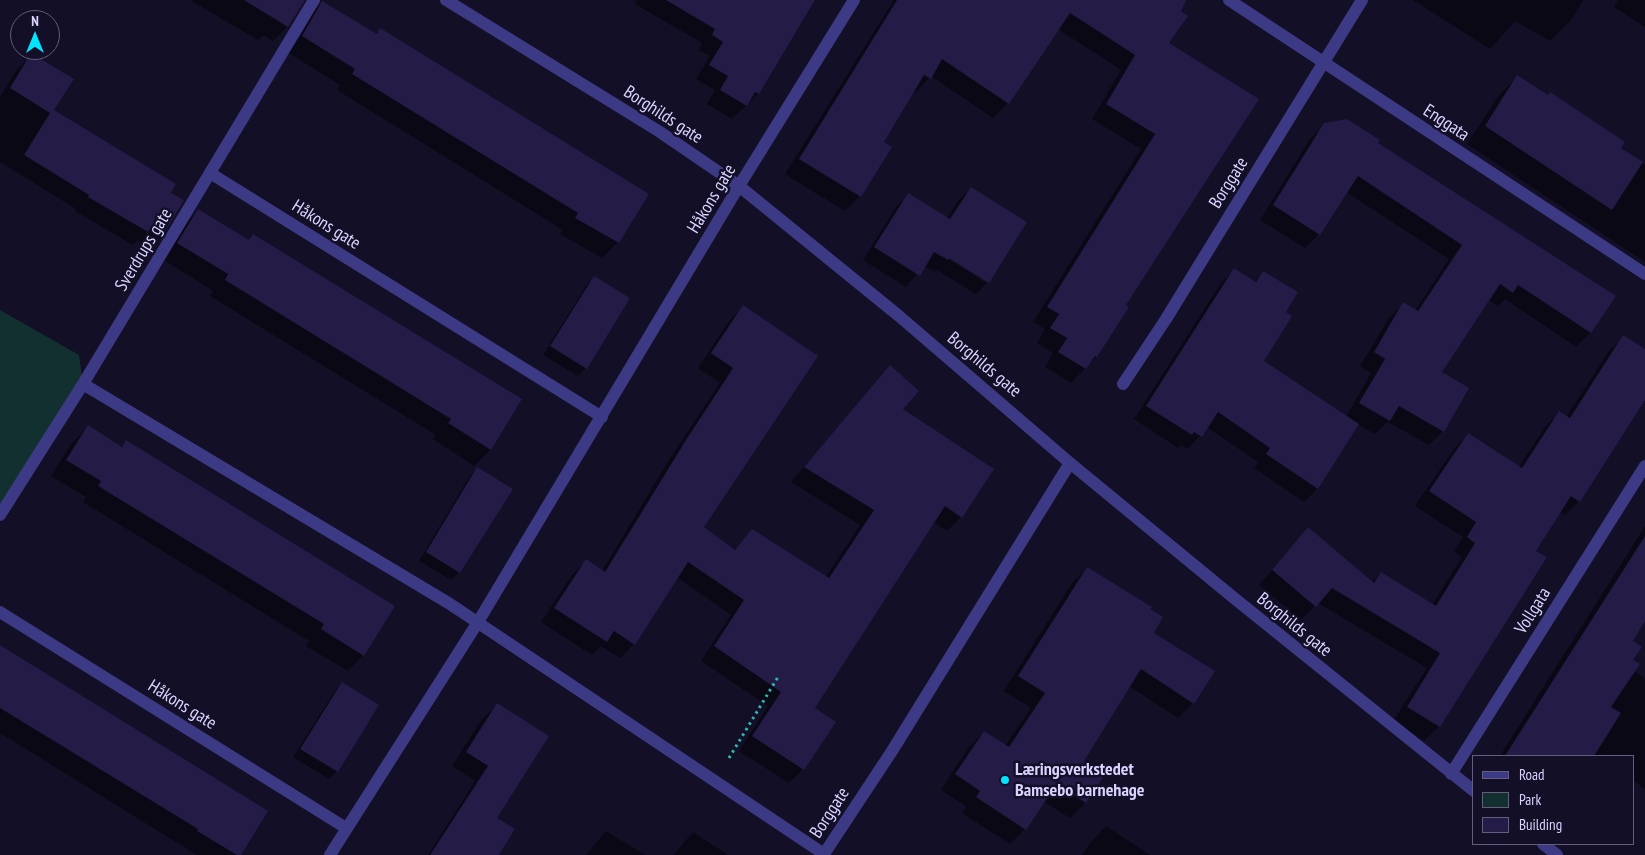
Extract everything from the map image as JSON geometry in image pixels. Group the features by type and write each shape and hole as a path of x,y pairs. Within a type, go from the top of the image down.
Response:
{"street":[{"name":"Sverdrups gate","path":"0,516 84,384 314,0"},
{"name":"Borghilds gate","path":"446,0 660,132 739,186 899,316 1070,463 1472,790"},
{"name":"Håkons gate","path":"330,855 478,622 602,418 739,186 854,0"},
{"name":"Enggata","path":"1229,0 1645,274"},
{"name":"Borggate","path":"1123,384 1166,319 1362,0"},
{"name":"Håkons gate","path":"210,173 602,418"},
{"path":"84,384 478,622"},
{"name":"Borggate","path":"478,622 825,855 892,751 1070,463"},
{"name":"Vollgata","path":"1451,774 1645,466"},
{"name":"Håkons gate","path":"0,612 346,828"},
{"path":"1544,845 1558,855"}],"path":[{"path":"728,761 778,677"}],"green space":[{"path":"0,310 79,355 83,384 0,515"}],"building":[{"path":"244,0 305,0 288,27"},
{"path":"666,0 815,0 759,94 755,92 747,106 720,90 728,76 709,65 723,42 712,35 715,29"},
{"path":"897,0 1186,0 1181,11 1188,16 1169,43 1259,99 1126,305 1129,307 1097,357 1095,356 1086,369 1058,352 1067,338 1050,328 1059,314 1047,307 1155,134 1106,104 1135,55 1070,13 1009,104 942,59 931,79 924,75 884,142 892,147 861,197 799,159"},
{"path":"322,1 377,34 380,28 649,194 619,243 575,218 578,213 352,74 355,69 302,36"},
{"path":"27,60 43,60 74,79 54,110 176,184 171,193 184,200 163,235 151,227 148,232 88,197 89,195 24,155 50,113 10,88"},
{"path":"1517,75 1548,95 1550,92 1625,142 1621,148 1643,162 1612,210 1485,126"},
{"path":"1347,119 1380,140 1378,143 1616,296 1591,333 1518,285 1513,293 1500,284 1442,372 1469,388 1444,432 1399,406 1390,421 1359,403 1385,359 1374,352 1403,302 1418,311 1462,245 1358,176 1320,235 1273,205 1324,123"},
{"path":"971,187 1027,222 989,283 949,258 948,260 934,252 920,276 874,247 908,193 950,219"},
{"path":"198,209 249,240 253,234 522,399 491,450 448,423 451,419 225,280 228,274 177,243"},
{"path":"1234,268 1256,282 1263,271 1298,292 1286,312 1292,316 1264,361 1359,424 1318,489 1266,454 1270,448 1218,412 1202,437 1194,432 1192,435 1146,406"},
{"path":"594,276 630,298 587,369 550,346"},
{"path":"743,305 818,356 704,527 735,550 752,529 829,578 874,510 804,467 890,365 919,391 903,409 994,469 962,518 945,506 815,708 836,722 804,770 752,736 781,692 714,646 744,600 688,562 635,645 614,631 607,642 554,608 586,559 605,572 686,440 733,368 711,353"},
{"path":"1623,335 1645,349 1645,400 1580,502 1571,496 1536,551 1547,557 1440,727 1407,707 1440,653 1332,588 1316,607 1272,570 1308,527 1374,583 1381,572 1436,606 1475,543 1467,537 1476,522 1429,491 1468,433 1522,468 1559,411 1570,418"},
{"path":"88,425 122,447 126,440 395,606 364,656 321,629 324,624 98,486 101,481 66,460"},
{"path":"477,467 513,489 460,573 426,552"},
{"path":"1645,536 1645,621 1633,641 1642,647 1633,660 1640,664 1611,707 1621,713 1595,755 1506,755"},
{"path":"1087,567 1152,607 1150,609 1163,617 1154,633 1215,671 1194,704 1141,669 1084,761 1105,774 1086,803 1056,785 1026,830 976,797 980,791 955,774 984,731 1009,747 1045,693 1018,676"},
{"path":"0,645 268,811 241,855 237,855 197,831 198,829 0,708"},
{"path":"342,682 379,705 338,772 300,749"},
{"path":"497,703 549,736 497,818 515,829 499,855 430,855 488,766 466,752"}],"place":[{"name":"Læringsverkstedet Bamsebo barnehage","path":"1005,780"}]}
